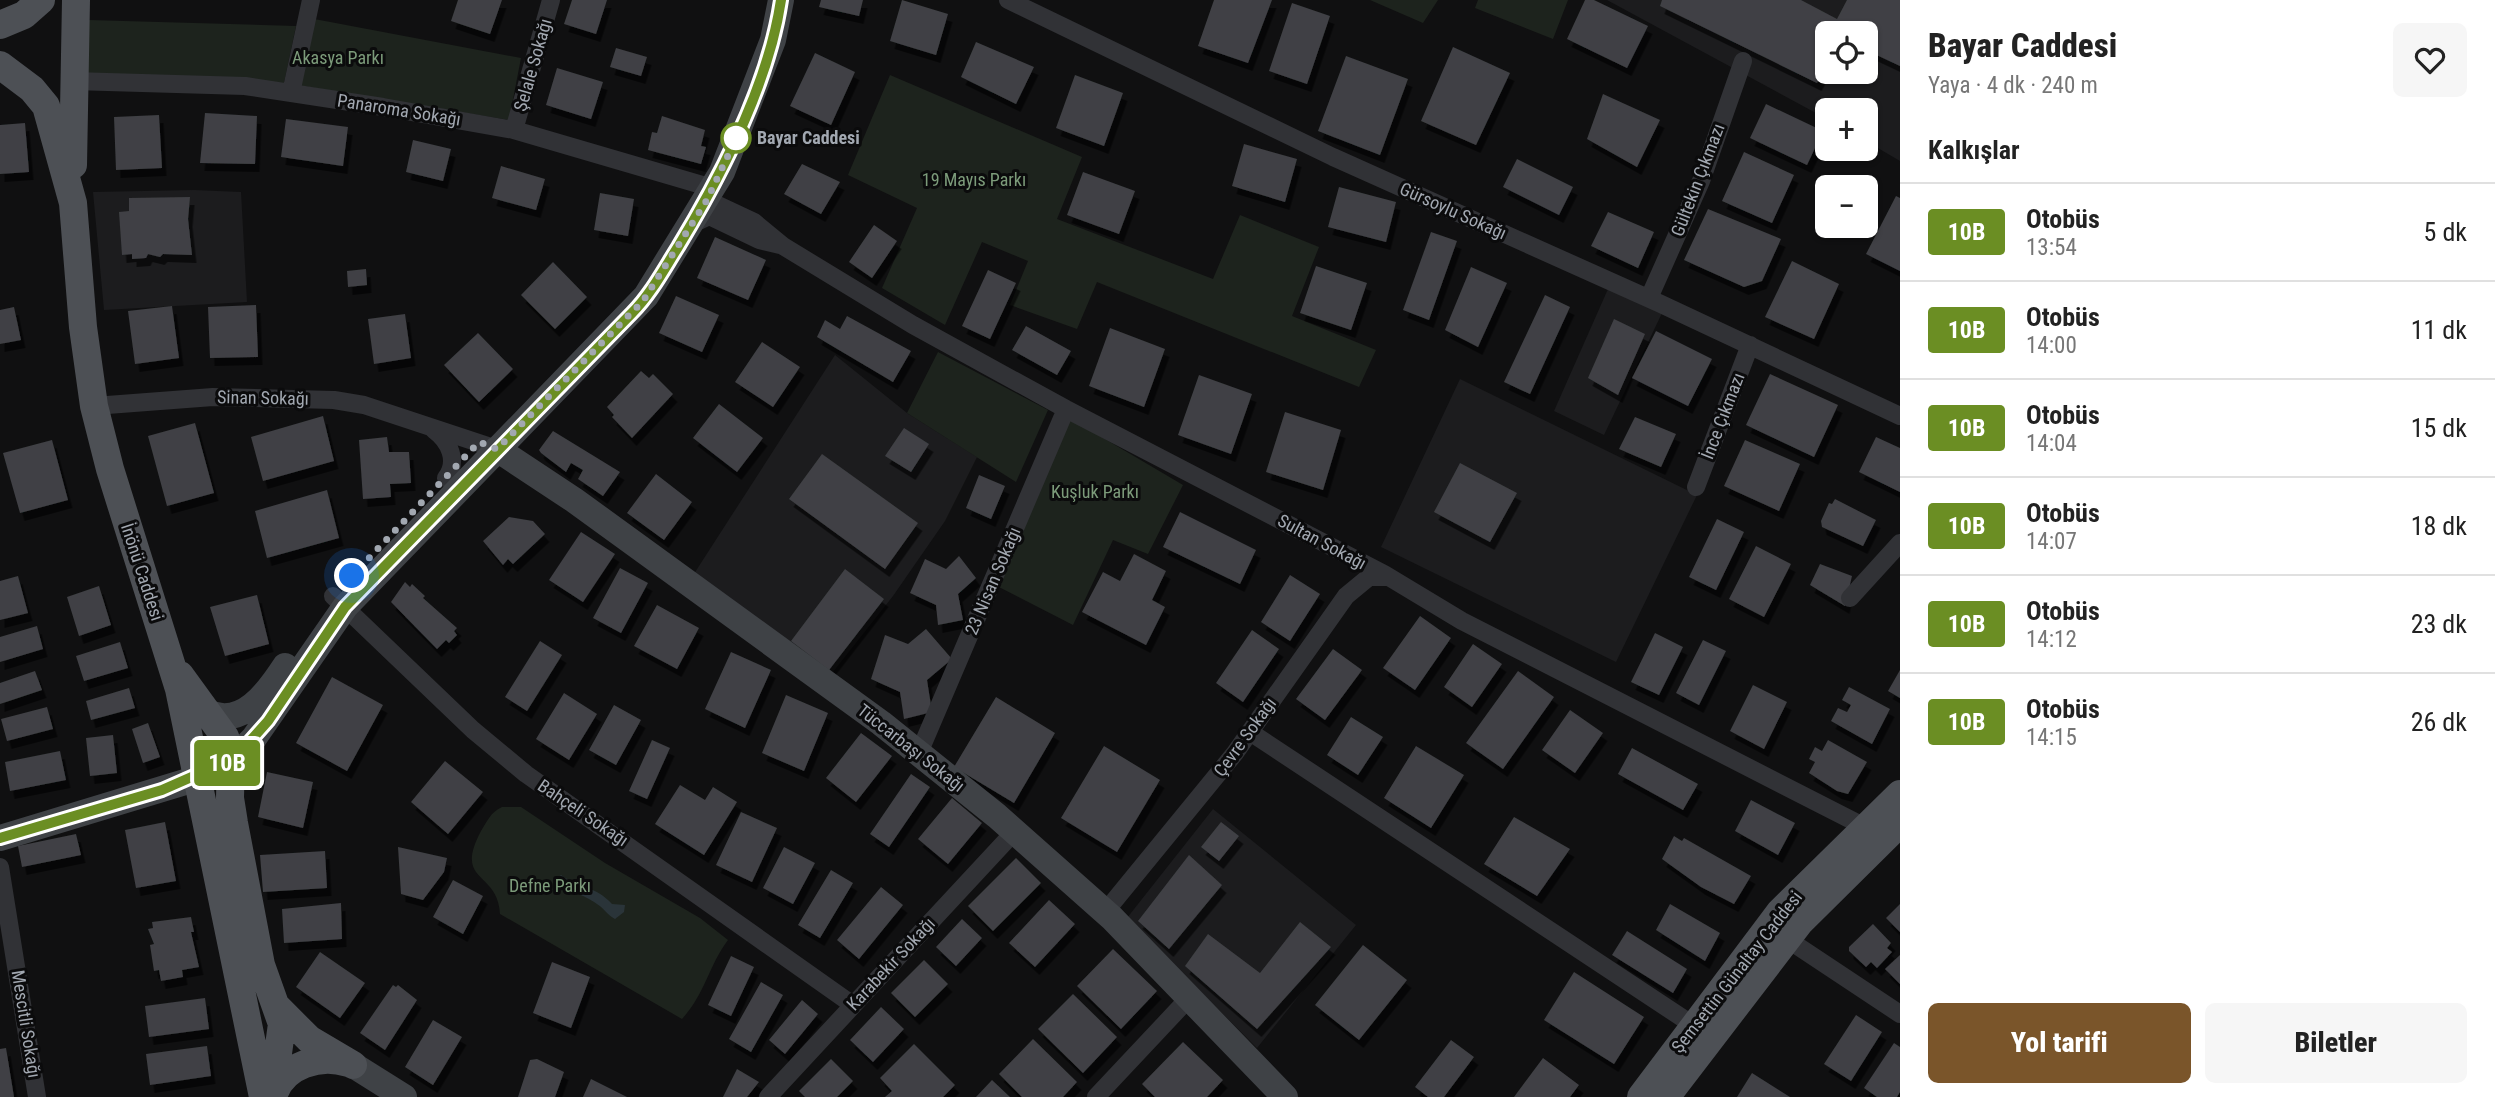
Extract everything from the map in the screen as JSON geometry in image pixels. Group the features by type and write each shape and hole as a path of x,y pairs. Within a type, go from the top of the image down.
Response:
{"main road":[{"path":"0,26 24,15 41,0"},
{"path":"73,203 76,0"},
{"path":"207,712 219,716 234,716 254,704 446,478 488,446 636,309 692,224 779,0"},
{"path":"0,54 49,77 73,81"},
{"name":"İnönü Caddesi","path":"0,65 44,102 73,203 83,327 94,406 110,468 169,654 263,1097"},
{"path":"0,838 197,776 232,760 268,721 339,601 636,286 705,192"},
{"name":"Tüccarbaşı Sokağı","path":"488,446 574,500 919,754 1015,831 1105,912 1285,1097"},
{"path":"169,654 183,682 227,741 232,760 232,810 261,965 283,1034 272,1097"},
{"name":"Şemsettin Günaltay Caddesi","path":"1641,1097 1780,912 1900,794"},
{"name":"Şemsettin Günaltay Caddesi","path":"1666,1097 1787,939 1900,823"},
{"path":"275,1002 284,1017 303,1035 404,1097"},
{"path":"272,1097 280,1082 299,1066 328,1060 353,1065"}],"street":[{"path":"290,93 311,0"},
{"name":"Şelale Sokağı","path":"514,130 551,0"},
{"name":"Gürsoylu Sokağı","path":"1008,0 1333,157 1649,298 1900,416"},
{"name":"Gültekin Çıkmazı","path":"1649,298 1701,181 1743,61"},
{"name":"Panaroma Sokağı","path":"73,81 245,86 514,130 705,192"},
{"name":"Sultan Sokağı","path":"705,192 759,225 783,246 913,325 1066,409 1389,577 1462,621 1865,827"},
{"name":"Sultan Sokağı","path":"692,224 703,217 712,217 759,240 783,246"},
{"name":"İnce Çıkmazı","path":"1696,487 1750,345"},
{"name":"Sinan Sokağı","path":"94,406 213,397 313,398 364,405 488,446"},
{"name":"23 Nisan Sokağı","path":"919,754 1066,409"},
{"path":"428,426 447,444 452,463 446,478"},
{"path":"1850,598 1900,543"},
{"path":"1344,554 1350,562 1352,575 1346,596"},
{"name":"Çevre Sokağı","path":"1105,912 1250,732 1346,596 1369,577 1389,577"},
{"name":"Bahçeli Sokağı","path":"339,601 473,730 526,774 853,1005"},
{"path":"1250,732 1693,1025"},
{"name":"Karabekir Sokağı","path":"768,1097 1015,831"},
{"name":"Mescitli Sokağı","path":"0,867 37,1097"},
{"path":"1787,939 1900,1014"},
{"path":"1096,1097 1188,999"}],"shaded area":[{"path":"1607,0 1900,0 1900,161 1878,148 1878,98 1815,98 1815,113"},
{"path":"93,192 241,192 247,302 104,310"},
{"path":"1608,289 1662,313 1604,435 1554,411"},
{"path":"835,355 907,413 977,457 945,521 893,596 825,682 690,580"},
{"path":"1460,379 1697,495 1616,662 1381,547"},
{"path":"1213,809 1356,925 1257,1048 1127,918"},
{"path":"561,875 600,894 612,904 625,905 624,912 615,919 563,884 557,879"}],"green space":[{"path":"1370,0 1438,0 1423,23"},
{"path":"1478,0 1568,0 1553,39 1475,8"},
{"name":"Akasya Parkı","path":"309,18 521,58 509,120 297,85"},
{"path":"89,20 296,26 284,83 86,76"},
{"name":"19 Mayıs Parkı","path":"890,75 1082,157 1057,219 1213,279 1240,215 1319,247 1292,316 1376,350 1359,387 1097,282 1077,329 1010,305 1028,261 982,242 945,325 882,288 917,208 848,175"},
{"path":"938,352 1048,410 1016,482 907,413"},
{"name":"Kuşluk Parkı","path":"1071,419 1183,485 1148,554 1113,540 1073,625 995,585"},
{"name":"Defne Parkı","path":"502,807 521,807 605,863 700,918 728,940 696,1000 682,1019 500,914 492,890 474,869 472,860 481,831 492,814"}],"building":[{"path":"458,0 502,0 490,34 451,21"},
{"path":"572,0 607,0 596,34 564,24"},
{"path":"821,0 863,0 859,16 819,7"},
{"path":"902,0 948,14 936,55 890,41"},
{"path":"1214,0 1272,0 1248,63 1198,46"},
{"path":"1585,0 1594,0 1648,26 1627,68 1567,39"},
{"path":"1662,0 1801,0 1837,19 1847,0 1900,0 1900,66 1878,56 1878,21 1815,21 1815,82 1660,6"},
{"path":"1292,3 1330,16 1307,84 1269,71"},
{"path":"976,42 1034,67 1016,104 961,77"},
{"path":"1453,47 1510,73 1476,145 1421,121"},
{"path":"616,48 647,57 641,76 610,67"},
{"path":"815,53 855,72 831,125 790,106"},
{"path":"1346,56 1408,79 1380,155 1318,131"},
{"path":"557,68 603,82 591,119 546,105"},
{"path":"1075,75 1123,93 1104,146 1056,128"},
{"path":"1603,94 1660,120 1637,167 1587,139"},
{"path":"1766,104 1815,127 1815,148 1807,165 1750,138"},
{"path":"205,113 257,116 255,164 200,163"},
{"path":"159,115 162,168 116,170 114,117"},
{"path":"662,116 705,130 701,146 706,147 701,164 648,150 652,132 657,133"},
{"path":"286,119 348,127 343,166 281,157"},
{"path":"25,123 29,172 0,174 0,125"},
{"path":"413,140 451,149 443,181 406,172"},
{"path":"1244,144 1297,159 1285,202 1232,186"},
{"path":"1744,152 1794,175 1772,223 1722,201"},
{"path":"1517,159 1573,187 1559,215 1503,187"},
{"path":"802,164 840,182 821,214 784,194"},
{"path":"501,166 545,179 536,210 492,198"},
{"path":"1083,172 1135,191 1119,234 1067,215"},
{"path":"1339,187 1396,202 1386,242 1328,227"},
{"path":"600,193 634,199 628,236 594,230"},
{"path":"1896,196 1900,198 1900,271 1866,254 1874,238 1878,238 1878,231"},
{"path":"190,197 188,219 192,255 163,254 160,257 148,254 146,258 132,259 132,254 122,255 119,212 129,211 129,198"},
{"path":"1708,209 1781,239 1762,281 1744,287 1684,260"},
{"path":"1608,212 1654,232 1638,268 1591,246"},
{"path":"874,225 897,241 872,278 849,262"},
{"path":"1431,232 1457,241 1429,320 1403,310"},
{"path":"715,237 766,260 748,300 697,278"},
{"path":"1792,261 1839,284 1814,339 1765,317"},
{"path":"553,262 587,297 555,329 521,295"},
{"path":"1316,266 1367,283 1351,330 1300,313"},
{"path":"1471,267 1507,283 1478,347 1445,330"},
{"path":"366,269 367,285 348,287 347,271"},
{"path":"988,270 1016,283 990,339 962,326"},
{"path":"1545,295 1570,307 1530,394 1504,382"},
{"path":"676,296 719,315 702,352 659,333"},
{"path":"256,305 258,357 210,358 208,307"},
{"path":"172,306 179,358 135,364 128,311"},
{"path":"14,307 21,340 0,344 0,310"},
{"path":"405,314 411,358 374,364 368,319"},
{"path":"847,316 911,351 893,382 817,337 825,320 840,329"},
{"path":"1614,319 1645,334 1618,395 1588,378"},
{"path":"1026,326 1071,351 1057,375 1012,350"},
{"path":"1110,328 1165,349 1144,407 1089,386"},
{"path":"1656,331 1712,359 1688,406 1632,378"},
{"path":"478,333 513,369 479,402 444,365"},
{"path":"762,342 800,367 773,407 735,382"},
{"path":"641,371 649,378 653,374 673,394 632,438 612,417 614,415 607,407"},
{"path":"1770,374 1838,405 1814,457 1746,425"},
{"path":"1199,375 1252,394 1231,454 1178,435"},
{"path":"719,404 763,438 737,472 693,438"},
{"path":"1285,412 1341,430 1323,490 1266,472"},
{"path":"323,416 334,461 263,481 251,437"},
{"path":"1635,417 1676,434 1661,467 1619,449"},
{"path":"195,423 214,493 167,506 148,436"},
{"path":"904,428 929,444 911,472 885,456"},
{"path":"553,431 620,472 603,496 578,479 583,470 571,463 566,472 541,453 539,450"},
{"path":"387,437 389,452 409,452 411,483 390,484 391,497 363,499 359,440"},
{"path":"1876,437 1900,448 1900,492 1859,472"},
{"path":"52,440 68,500 20,513 3,453"},
{"path":"1745,440 1800,464 1779,511 1724,486"},
{"path":"822,454 918,523 885,569 789,499"},
{"path":"1460,463 1517,493 1490,542 1434,512"},
{"path":"656,474 692,502 664,540 627,513"},
{"path":"979,475 1005,486 991,519 966,508"},
{"path":"327,490 339,538 267,558 255,511"},
{"path":"1835,499 1876,520 1863,546 1822,527 1821,521 1829,503 1832,504"},
{"path":"1180,512 1256,550 1240,584 1163,547"},
{"path":"509,517 533,521 545,534 513,564 508,559 503,565 483,541"},
{"path":"1717,519 1744,532 1716,590 1689,577"},
{"path":"581,532 615,554 583,602 549,580"},
{"path":"1756,546 1791,564 1764,617 1729,599"},
{"path":"1134,554 1166,571 1152,600 1165,607 1146,645 1082,612 1103,572 1120,581"},
{"path":"959,556 976,578 958,594 963,620 938,625 936,605 910,593 925,559 946,569"},
{"path":"1820,564 1852,576 1845,606 1810,585"},
{"path":"620,568 648,583 621,633 593,618"},
{"path":"845,569 884,599 829,670 791,641"},
{"path":"1290,575 1320,594 1290,641 1261,622"},
{"path":"18,576 28,613 0,620 0,581"},
{"path":"405,582 410,587 412,584 425,596 423,598 457,628 454,631 457,635 449,643 446,640 437,649 391,602"},
{"path":"99,586 111,625 79,636 67,597"},
{"path":"257,595 269,644 225,656 210,607"},
{"path":"657,605 699,628 677,669 634,646"},
{"path":"1420,616 1451,638 1415,690 1383,668"},
{"path":"37,626 43,649 0,662 0,637"},
{"path":"926,629 952,659 927,680 932,712 904,719 900,692 871,679 885,635 908,644"},
{"path":"1252,630 1279,649 1243,702 1216,683"},
{"path":"1655,633 1683,647 1659,695 1631,682"},
{"path":"1703,640 1726,651 1699,705 1676,693"},
{"path":"540,641 562,655 527,711 505,697"},
{"path":"120,642 128,668 84,681 76,656"},
{"path":"1473,644 1502,664 1472,707 1444,687"},
{"path":"1333,649 1362,670 1325,720 1296,699"},
{"path":"731,652 771,670 745,728 705,709"},
{"path":"1900,670 1900,698 1888,691"},
{"path":"35,671 42,690 0,704 0,683"},
{"path":"1518,671 1554,697 1503,769 1466,743"},
{"path":"332,677 383,705 347,771 296,743"},
{"path":"1753,685 1787,702 1764,749 1730,731"},
{"path":"1849,687 1890,709 1872,744 1831,721 1838,708 1847,712 1851,705 1842,700"},
{"path":"129,688 135,708 91,720 86,701"},
{"path":"564,693 597,714 569,760 536,739"},
{"path":"786,695 828,713 804,771 762,753"},
{"path":"996,697 1055,733 1014,803 954,767"},
{"path":"614,705 641,720 616,765 589,750"},
{"path":"47,707 53,729 7,741 1,719"},
{"path":"1570,710 1603,733 1575,773 1542,750"},
{"path":"1351,717 1383,737 1358,775 1327,755"},
{"path":"148,723 160,757 143,763 132,729"},
{"path":"861,733 892,756 856,802 826,778"},
{"path":"113,735 117,773 90,776 86,738"},
{"path":"652,740 670,748 647,799 629,791"},
{"path":"1828,740 1867,762 1848,794 1837,791 1809,773 1815,762 1809,759 1815,747 1822,751"},
{"path":"1104,746 1160,780 1117,852 1061,818"},
{"path":"1416,746 1464,775 1431,828 1384,798"},
{"path":"1632,748 1698,784 1683,810 1618,774"},
{"path":"60,751 66,780 10,791 5,762"},
{"path":"445,761 483,792 448,834 411,802"},
{"path":"267,772 313,782 303,828 258,817"},
{"path":"911,774 930,787 889,847 870,834"},
{"path":"680,785 705,800 713,787 737,802 704,855 655,824"},
{"path":"952,798 982,823 948,864 918,839"},
{"path":"1751,800 1795,823 1778,855 1735,831"},
{"path":"741,812 777,828 752,882 716,865"},
{"path":"1514,817 1570,849 1537,896 1484,864"},
{"path":"165,822 176,881 136,888 125,830"},
{"path":"1221,822 1239,836 1219,861 1201,847"},
{"path":"76,834 81,855 22,867 18,846"},
{"path":"1674,836 1682,841 1684,838 1751,876 1734,904 1701,887 1662,859"},
{"path":"398,847 447,858 444,872 423,900 401,894"},
{"path":"784,847 815,863 793,904 763,888"},
{"path":"325,851 327,888 263,892 260,855"},
{"path":"1189,855 1222,885 1169,949 1138,921"},
{"path":"1016,858 1041,883 993,931 968,906"},
{"path":"831,870 853,883 820,938 798,925"},
{"path":"453,880 483,896 463,934 433,917"},
{"path":"881,887 903,905 859,959 837,940"},
{"path":"1049,900 1075,924 1035,967 1009,943"},
{"path":"341,903 342,939 284,943 282,909"},
{"path":"1670,904 1720,933 1705,961 1656,930"},
{"path":"1900,904 1900,932 1886,918"},
{"path":"191,917 194,932 191,932 199,967 182,970 183,977 161,981 159,970 154,971 150,945 154,944 148,929 153,928 152,922"},
{"path":"962,919 982,938 956,966 936,947"},
{"path":"1300,922 1331,947 1257,1029 1185,966 1208,934 1260,973"},
{"path":"1873,924 1891,943 1887,948 1892,952 1877,968 1871,962 1866,967 1849,951 1849,947"},
{"path":"1627,931 1687,969 1673,993 1612,955"},
{"path":"1363,945 1407,980 1359,1040 1315,1005"},
{"path":"1113,949 1157,991 1121,1029 1077,986"},
{"path":"320,952 365,983 340,1018 296,987"},
{"path":"1900,955 1900,984 1885,969"},
{"path":"731,956 754,967 731,1016 708,1005"},
{"path":"924,960 948,984 915,1017 891,993"},
{"path":"552,962 590,977 571,1028 533,1013"},
{"path":"1574,972 1644,1017 1614,1064 1544,1020"},
{"path":"761,982 783,995 751,1052 729,1039"},
{"path":"393,985 398,985 417,1000 385,1050 360,1033"},
{"path":"1073,994 1117,1037 1083,1073 1038,1029"},
{"path":"205,998 209,1029 149,1037 145,1006"},
{"path":"802,1000 818,1014 785,1054 769,1040"},
{"path":"881,1007 904,1029 873,1062 850,1040"},
{"path":"1856,1015 1882,1032 1851,1081 1824,1064"},
{"path":"433,1020 462,1037 433,1085 405,1067"},
{"path":"1033,1039 1077,1082 1063,1097 1022,1097 999,1074"},
{"path":"1451,1040 1474,1057 1444,1097 1428,1097 1415,1087"},
{"path":"1183,1042 1223,1080 1207,1097 1155,1097 1142,1084"},
{"path":"1894,1043 1900,1047 1900,1092 1897,1097 1877,1097 1864,1088"},
{"path":"914,1044 955,1085 943,1097 885,1097 892,1091 880,1078"},
{"path":"207,1046 211,1076 150,1085 146,1054"},
{"path":"6,1048 14,1097 0,1097 0,1049"},
{"path":"1543,1058 1579,1085 1570,1097 1514,1097"},
{"path":"537,1059 564,1072 555,1097 518,1097 530,1060"},
{"path":"831,1059 853,1081 837,1097 805,1097 799,1091"},
{"path":"737,1069 759,1082 747,1097 723,1097"},
{"path":"1752,1073 1790,1097 1737,1097"},
{"path":"591,1079 627,1097 583,1097"},
{"path":"992,1080 1010,1097 976,1097"}],"bus line":[{"name":"10B","path":"0,838 162,790 185,782 239,755 271,717 340,612 390,557 632,313 649,292 718,181 773,40 781,0"}],"place":[{"name":"Bayar Caddesi","path":"736,138"}],"route":[{"path":"352,576 479,442 497,449 636,309 707,200 739,132 736,138"}]}
